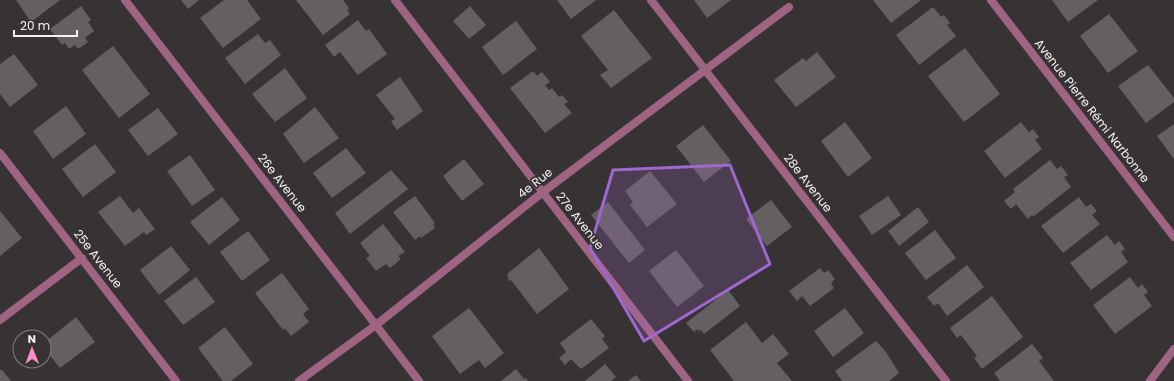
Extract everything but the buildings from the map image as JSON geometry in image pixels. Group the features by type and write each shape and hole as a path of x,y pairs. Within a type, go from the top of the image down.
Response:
{"street":[{"name":"26e Avenue","path":"125,0 419,381"},
{"name":"27e Avenue","path":"395,0 688,381"},
{"name":"28e Avenue","path":"652,0 946,381"},
{"name":"Avenue Pierre Rémi Narbonne","path":"991,0 1174,237"},
{"name":"4e Rue","path":"299,381 376,325 543,192 706,71 789,7"},
{"name":"25e Avenue","path":"0,153 176,381"},
{"path":"0,320 82,258"},
{"path":"1150,381 1174,349"}],"highlighted area":[{"path":"730,165 770,264 644,341 590,248 613,170"}]}
